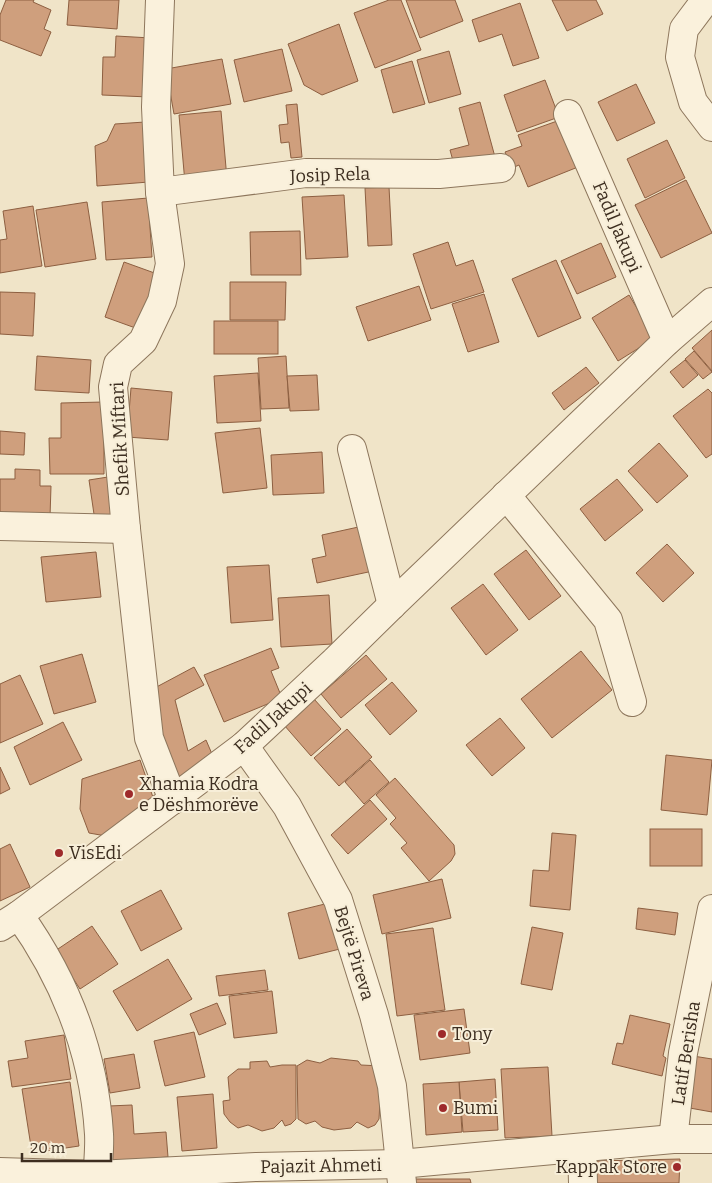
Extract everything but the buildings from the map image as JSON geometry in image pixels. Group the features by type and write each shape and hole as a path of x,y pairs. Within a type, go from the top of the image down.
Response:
{"street":[{"name":"Shefik Miftari","path":"160,0 156,107 160,192 170,264 162,301 142,341 118,364 113,387 149,738 172,800"},
{"path":"709,0 702,5 684,29 680,57 693,102 712,127"},
{"name":"Fadil Jakupi","path":"568,114 667,341"},
{"name":"Josip Rela","path":"160,192 306,174 439,174 501,168"},
{"name":"Fadil Jakupi","path":"10,921 244,746 335,661 667,341 712,302"},
{"path":"352,449 392,605"},
{"path":"506,495 608,620 632,702"},
{"path":"0,526 126,528"},
{"name":"Bejtë Pireva","path":"244,746 287,806 338,900 374,1015 392,1086 401,1173"},
{"name":"Latif Berisha","path":"673,1139 683,1053 712,909"},
{"path":"10,921 40,944 74,1013 86,1051 94,1090 99,1134 98,1179"},
{"name":"Pajazit Ahmeti","path":"0,1172 98,1179 256,1167 401,1173 582,1148 673,1139 712,1139"},
{"path":"582,1148 583,1183"}],"place":[{"name":"Xhamia Kodra e Dëshmorëve","path":"129,794"},
{"name":"VisEdi","path":"59,853"},
{"name":"Tony","path":"442,1034"},
{"name":"Bumi","path":"443,1108"},
{"name":"Kappak Store","path":"677,1167"}]}
